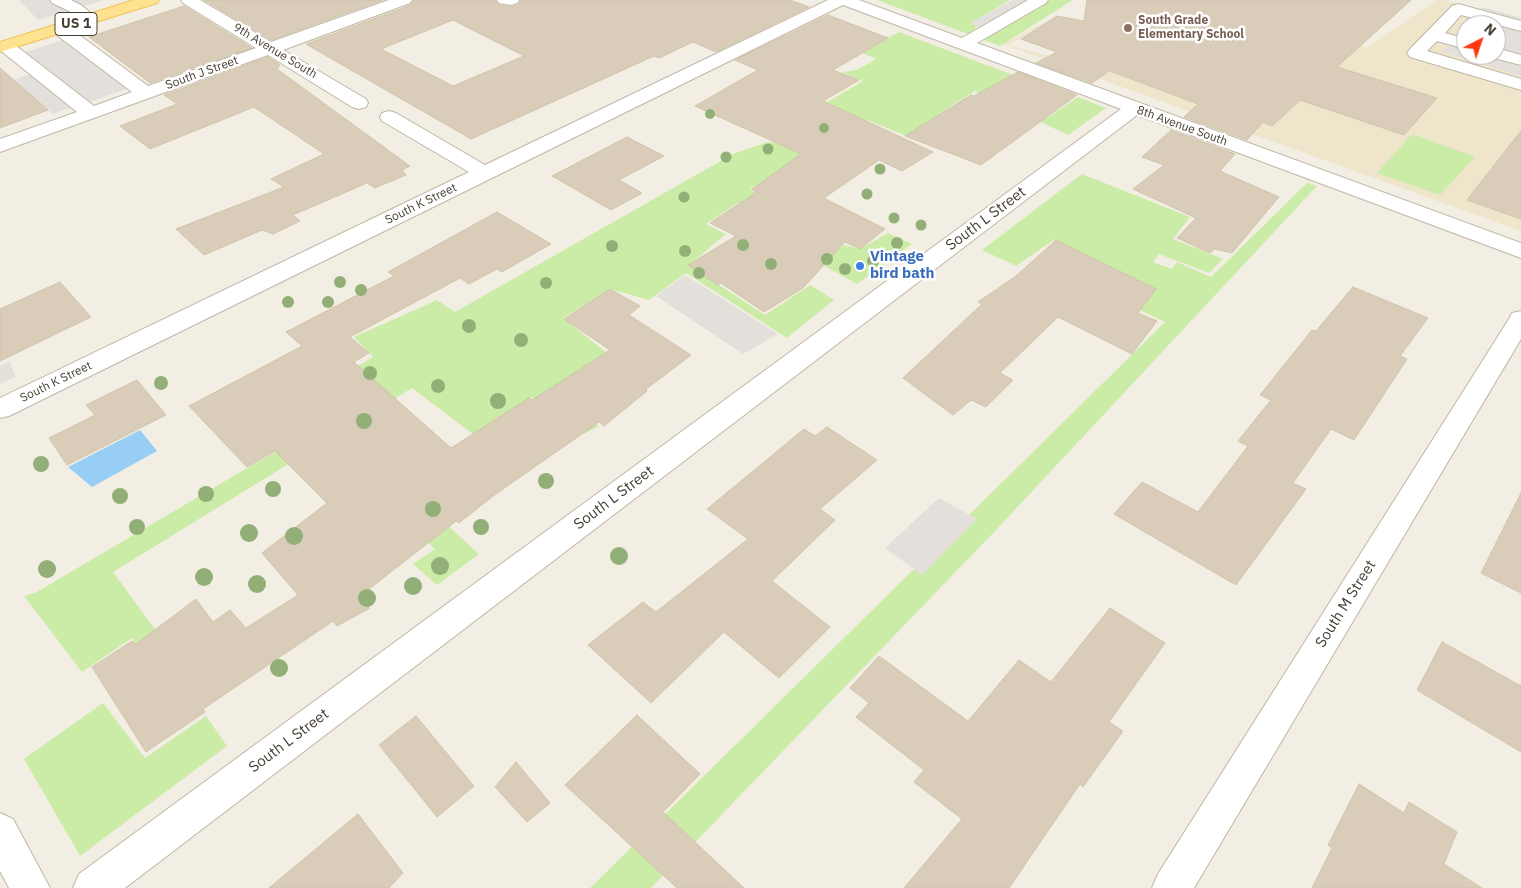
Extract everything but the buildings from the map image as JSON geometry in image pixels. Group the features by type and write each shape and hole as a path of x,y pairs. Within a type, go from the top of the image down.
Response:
{"main road":[{"name":"US 1","path":"8,41 90,19 131,2 151,0"}],"street":[{"path":"58,0 75,8 90,19"},
{"name":"9th Avenue South","path":"189,0 359,103"},
{"name":"South J Street","path":"0,146 404,0"},
{"path":"505,0 510,0"},
{"name":"8th Avenue South","path":"843,0 1521,251"},
{"name":"South K Street","path":"0,409 843,0"},
{"path":"963,44 1040,0"},
{"path":"1476,0 1458,9 1416,53 1521,85"},
{"path":"1458,9 1521,26"},
{"path":"60,28 146,94"},
{"path":"1434,35 1456,41"},
{"path":"8,41 91,113"},
{"path":"1506,56 1521,60"},
{"name":"South L Street","path":"92,888 1135,108"},
{"path":"389,117 485,173"},
{"name":"South M Street","path":"1172,888 1521,320"},
{"path":"0,832 30,888"}],"shaded area":[{"path":"19,0 104,0 38,20"},
{"path":"1012,0 1028,0 980,28 970,23"},
{"path":"1287,0 1411,0 1362,45 1367,48 1437,0 1496,15 1456,15 1456,65 1506,65 1506,18 1521,22 1521,231 1003,44 1057,16 1008,45 1175,90"},
{"path":"1483,7 1521,18 1521,76 1485,65 1506,65 1506,15 1476,15"},
{"path":"72,37 129,88 90,102 25,52"},
{"path":"1456,37 1456,56 1443,52"},
{"path":"31,74 72,107 53,114 13,80"},
{"path":"685,275 778,334 743,354 656,296"},
{"path":"10,362 15,377 0,384 0,366"},
{"path":"939,498 977,519 922,575 885,548"}],"green space":[{"path":"877,0 1010,0 971,23 977,27 971,32 1038,0 1073,0 1000,46"},
{"path":"899,32 1013,75 983,93 1047,118 1078,97 1106,108 1068,135 975,91 939,114 992,135 941,124 916,140 867,120 750,189 773,202 738,203 706,224 726,234 689,265 765,315 810,285 834,300 787,338 686,273 649,300 610,289 563,318 607,353 574,373 564,399 599,426 584,434 531,397 474,435 412,388 113,572 159,635 141,649 132,638 82,672 24,596 35,593 254,464 373,397 339,377 373,357 354,337 437,300 455,312 733,154 767,142 775,143 797,131 826,103 863,81 842,72 857,70 875,58 859,52"},
{"path":"1412,134 1475,157 1440,195 1377,173"},
{"path":"1082,174 1190,217 1173,239 1223,259 1209,273 1159,254 1153,262 1172,269 1177,262 1211,277 1307,183 1317,186 997,529 651,888 590,888 1165,322 1070,277 1088,256 1055,239 1016,266 982,250"},
{"path":"888,233 912,244 857,284 801,253 837,251 844,245 860,249"},
{"path":"400,482 479,554 437,585 413,564 435,549 394,509"},
{"path":"103,703 145,758 206,716 227,746 80,856 24,759"}],"water":[{"path":"140,430 157,451 92,487 68,467"}],"place":[{"name":"South Grade Elementary School","path":"1128,28"},
{"name":"Vintage bird bath","path":"860,266"}]}
